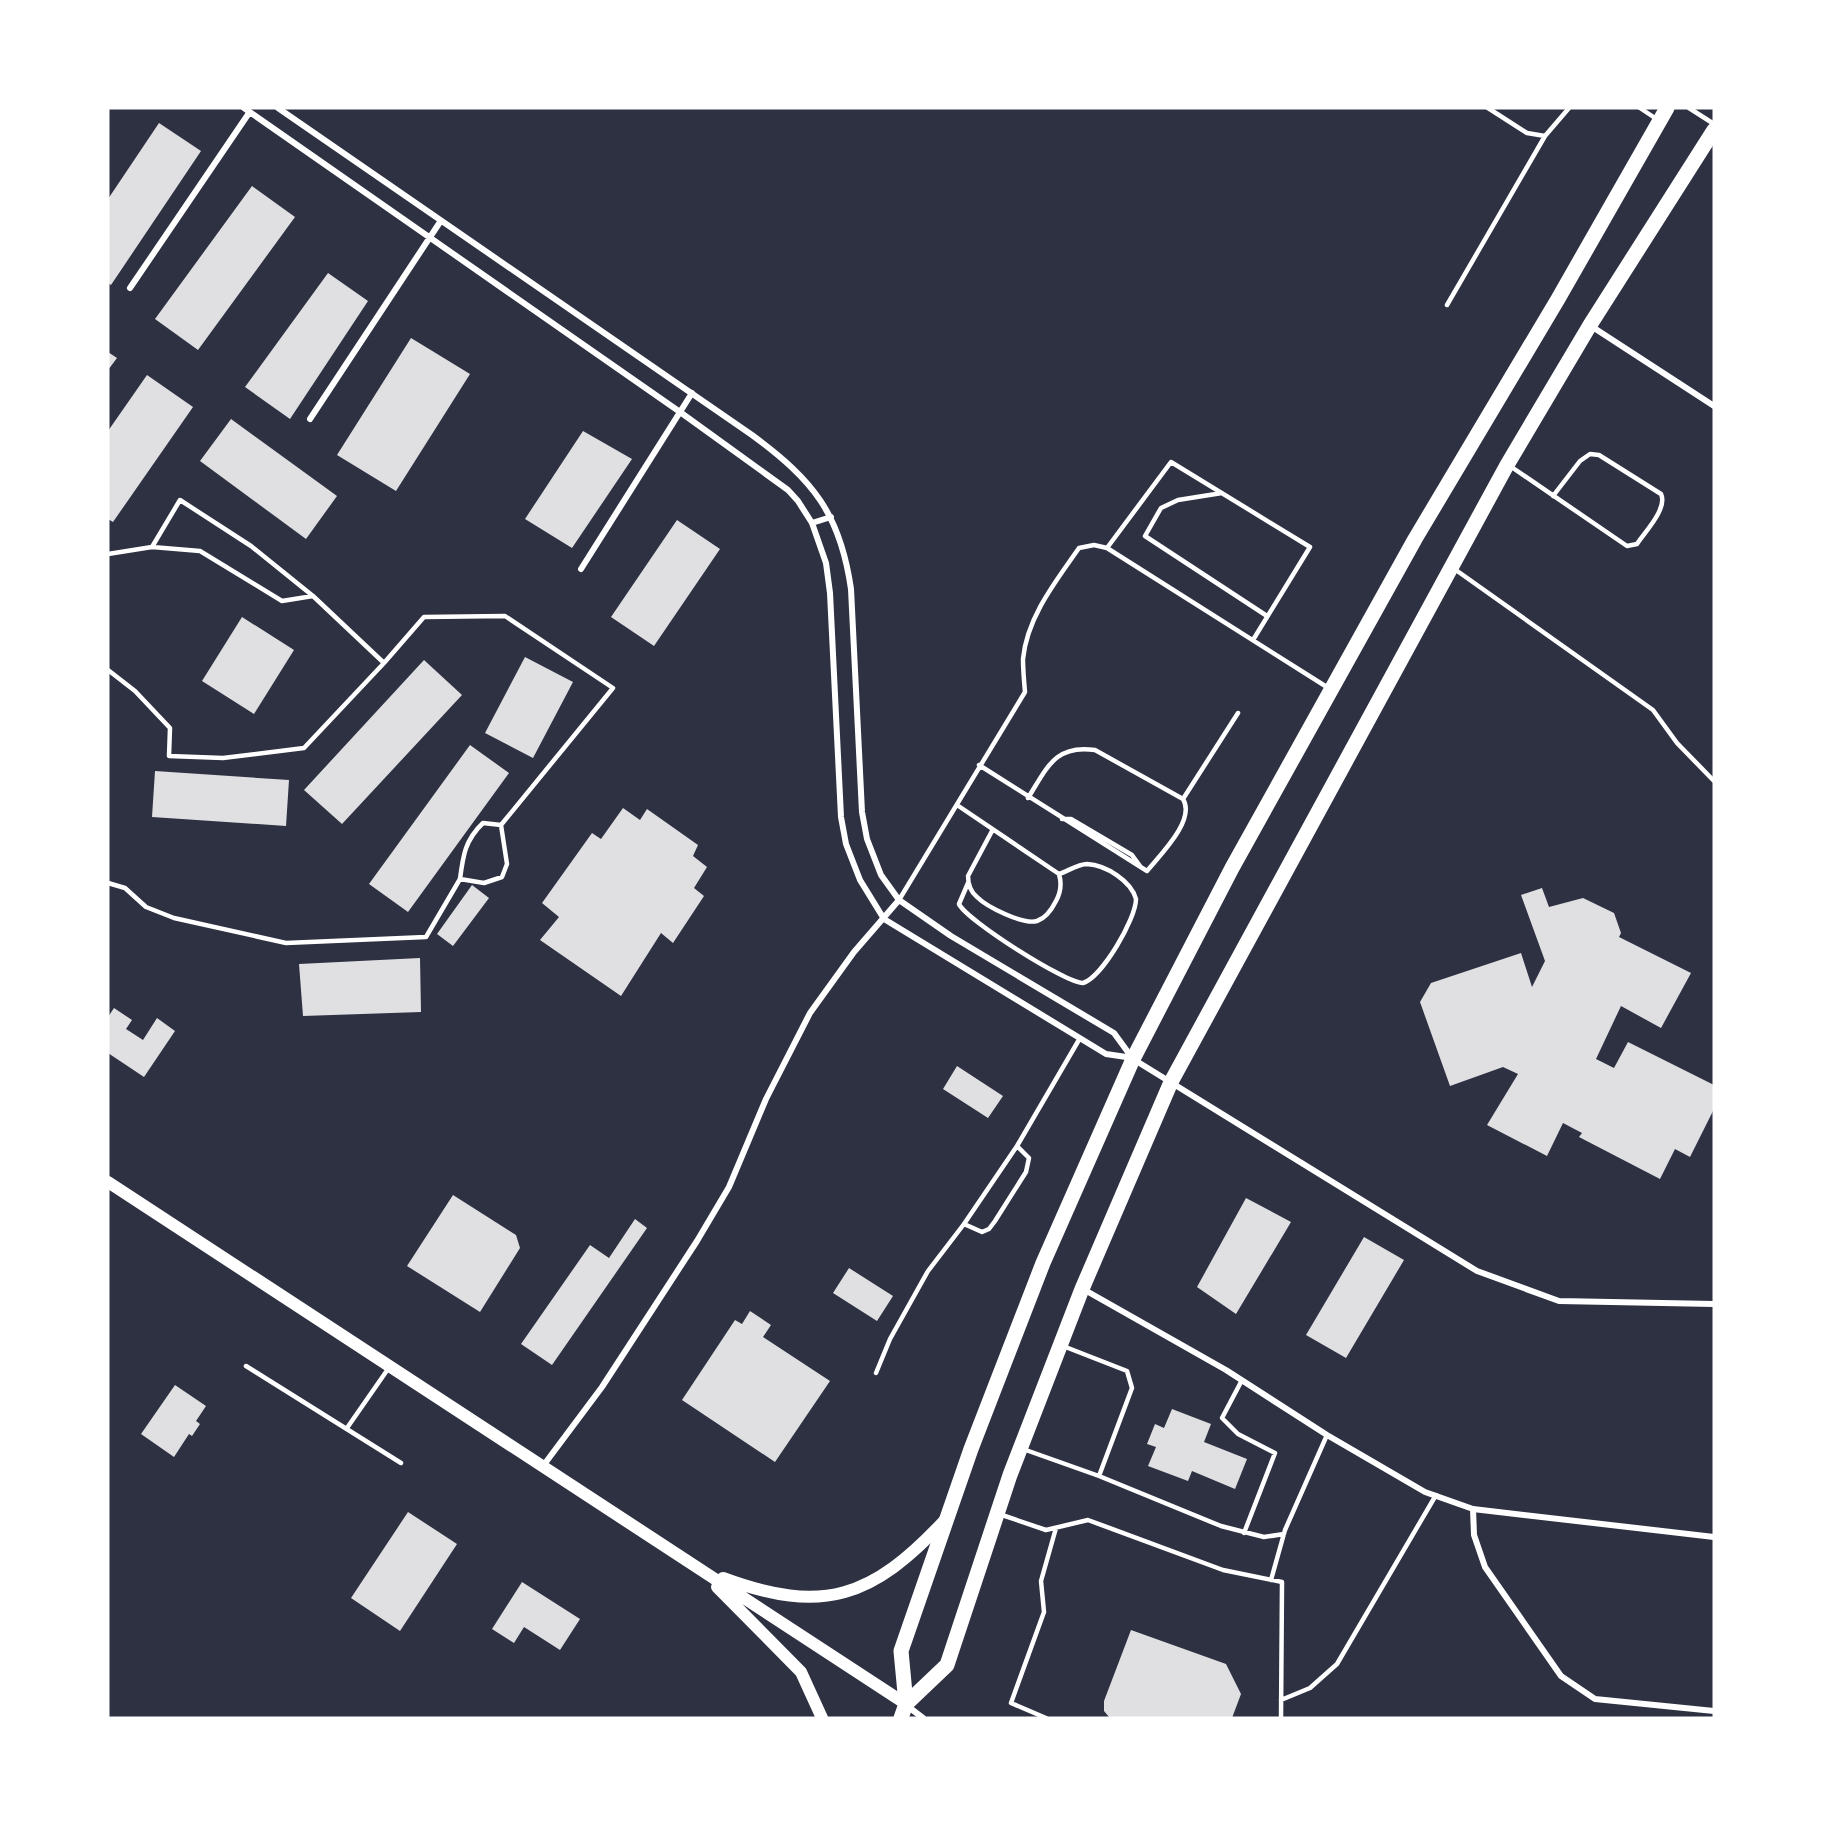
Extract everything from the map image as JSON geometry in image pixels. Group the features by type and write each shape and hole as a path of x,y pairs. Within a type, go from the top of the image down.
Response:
{"main road":[{"path":"904,1711 901,1651 947,1518 1043,1263 1133,1059 1232,868 1415,539 1558,300 1664,115"},
{"path":"904,1711 947,1665 1020,1448 1082,1288 1171,1082 1507,465 1590,325 1714,130"},
{"path":"108,1182 702,1571 904,1711"},
{"path":"702,1571 762,1592 797,1598 838,1594 871,1583 897,1568 947,1518"},
{"path":"702,1571 801,1672 822,1718"}],"street":[{"path":"278,108 776,452 820,496 847,558 852,589 862,812 865,830 881,875 899,900 951,936 1114,1033 1133,1059"},
{"path":"130,288 247,111 680,412 788,490 798,501 812,523 826,563 830,593 841,817 846,844 860,880 884,919 1106,1054 1133,1059 1477,1271 1559,1301 1714,1304"},
{"path":"310,419 427,237 440,222"},
{"path":"1590,325 1714,406"},
{"path":"581,568 692,393"},
{"path":"812,523 831,517"},
{"path":"542,1466 602,1387 697,1241 729,1187 766,1099 810,1012 854,952 899,900"},
{"path":"1082,1288 1242,1380 1327,1435 1436,1495 1473,1509 1714,1537"},
{"path":"1473,1509 1474,1535 1485,1567 1561,1676 1595,1699 1714,1711"},
{"path":"904,1711 923,1718"}],"lane":[{"path":"1488,108 1527,133 1545,136"},
{"path":"1447,305 1545,136 1569,108"},
{"path":"1640,108 1664,115"},
{"path":"1689,108 1714,124"},
{"path":"1507,465 1627,546 1637,544 1662,506 1663,498 1661,494 1599,455 1590,454 1580,461 1553,496"},
{"path":"1107,548 1171,462 1310,547 1253,640"},
{"path":"1222,493 1178,500 1161,508 1145,536 1268,616"},
{"path":"152,547 180,500 251,546 313,596 384,663"},
{"path":"899,900 1025,692 1026,650 1030,630 1046,596 1079,548 1094,545 1107,548 1331,690"},
{"path":"109,556 152,547 200,551 282,601 313,596"},
{"path":"1451,566 1653,710 1677,743 1714,781"},
{"path":"108,670 135,691 170,728 168,756 223,758 304,748 424,617 505,616 613,688 501,825 507,864 502,877 484,883 460,879"},
{"path":"1183,799 1238,713"},
{"path":"979,765 1028,798 1147,871 1172,841 1186,815 1186,805 1183,799 1095,750 1077,747 1068,749 1052,760 1028,798"},
{"path":"957,805 992,831 1052,867 1059,874 1059,896 1050,912 1036,921 1017,919 976,897 968,883"},
{"path":"108,883 125,888 146,907 174,918 286,943 426,937 460,879 463,851 473,832 483,823 501,825"},
{"path":"992,831 972,864 968,883 958,904 972,921 1071,981 1083,983 1098,974 1130,922 1136,899 1128,884 1095,866 1079,866 1059,874"},
{"path":"876,1373 890,1339 928,1271 964,1224 1017,1146 1080,1038"},
{"path":"964,1224 982,1232 990,1229 1026,1172 1029,1158 1017,1146"},
{"path":"1060,1345 1127,1371 1132,1388 1099,1476"},
{"path":"246,1366 401,1463"},
{"path":"347,1428 390,1366"},
{"path":"1242,1380 1222,1418 1238,1434 1275,1453 1244,1533"},
{"path":"1271,1580 1284,1534 1327,1435"},
{"path":"1020,1448 1099,1476 1244,1533 1264,1537 1284,1534"},
{"path":"1281,1701 1310,1688 1337,1664 1436,1495"},
{"path":"997,1513 1046,1530 1088,1520 1223,1570 1282,1582 1281,1718"},
{"path":"1047,1718 1011,1703 1044,1612 1041,1581 1056,1528"}],"building":[{"path":"159,123 201,151 111,285 108,283 108,199"},
{"path":"252,186 295,217 198,350 155,319"},
{"path":"328,273 368,301 290,419 245,387"},
{"path":"411,338 470,374 396,491 337,455"},
{"path":"108,352 117,358 108,370"},
{"path":"147,375 193,407 113,522 108,519 108,431"},
{"path":"231,419 337,496 306,539 200,461"},
{"path":"583,431 632,459 572,548 525,519"},
{"path":"677,520 720,549 654,646 611,617"},
{"path":"242,617 294,650 254,714 202,681"},
{"path":"525,657 573,682 533,758 485,733"},
{"path":"424,660 462,695 342,824 304,790"},
{"path":"470,745 509,773 408,912 369,884"},
{"path":"155,771 289,780 286,826 152,817"},
{"path":"623,808 640,820 647,809 698,845 693,856 707,867 694,888 704,896 673,943 661,933 621,996 540,940 559,917 542,903 592,833 601,839"},
{"path":"472,885 489,898 453,946 437,934"},
{"path":"1542,888 1549,907 1583,898 1614,913 1621,933 1619,937 1691,973 1661,1028 1621,1006 1596,1059 1614,1068 1628,1042 1714,1085 1714,1109 1690,1157 1675,1149 1660,1179 1579,1137 1582,1133 1563,1123 1547,1156 1487,1125 1518,1074 1503,1067 1450,1086 1420,1002 1431,983 1521,953 1532,987 1545,961 1521,895"},
{"path":"420,958 421,1012 303,1016 299,964"},
{"path":"114,1008 132,1020 126,1029 143,1040 157,1018 175,1031 144,1077 108,1053 108,1017"},
{"path":"957,1066 1003,1096 988,1118 943,1089"},
{"path":"453,1195 516,1235 520,1248 480,1312 407,1266"},
{"path":"1246,1198 1291,1222 1236,1314 1197,1287"},
{"path":"635,1219 647,1228 552,1365 521,1344 590,1245 609,1258"},
{"path":"1364,1237 1404,1260 1346,1358 1306,1335"},
{"path":"849,1268 893,1296 877,1321 833,1293"},
{"path":"750,1311 771,1325 763,1337 830,1381 775,1462 682,1400 735,1320 742,1324"},
{"path":"175,1385 206,1406 196,1421 200,1424 192,1436 189,1434 174,1457 141,1434"},
{"path":"1172,1409 1211,1424 1204,1442 1247,1459 1235,1489 1192,1471 1188,1481 1148,1466 1156,1447 1147,1444 1155,1424 1164,1428"},
{"path":"408,1512 457,1544 400,1631 351,1598"},
{"path":"522,1582 580,1619 560,1650 524,1627 514,1643 492,1629"},
{"path":"1131,1630 1226,1664 1241,1694 1232,1718 1109,1717 1104,1711 1104,1701"}]}
